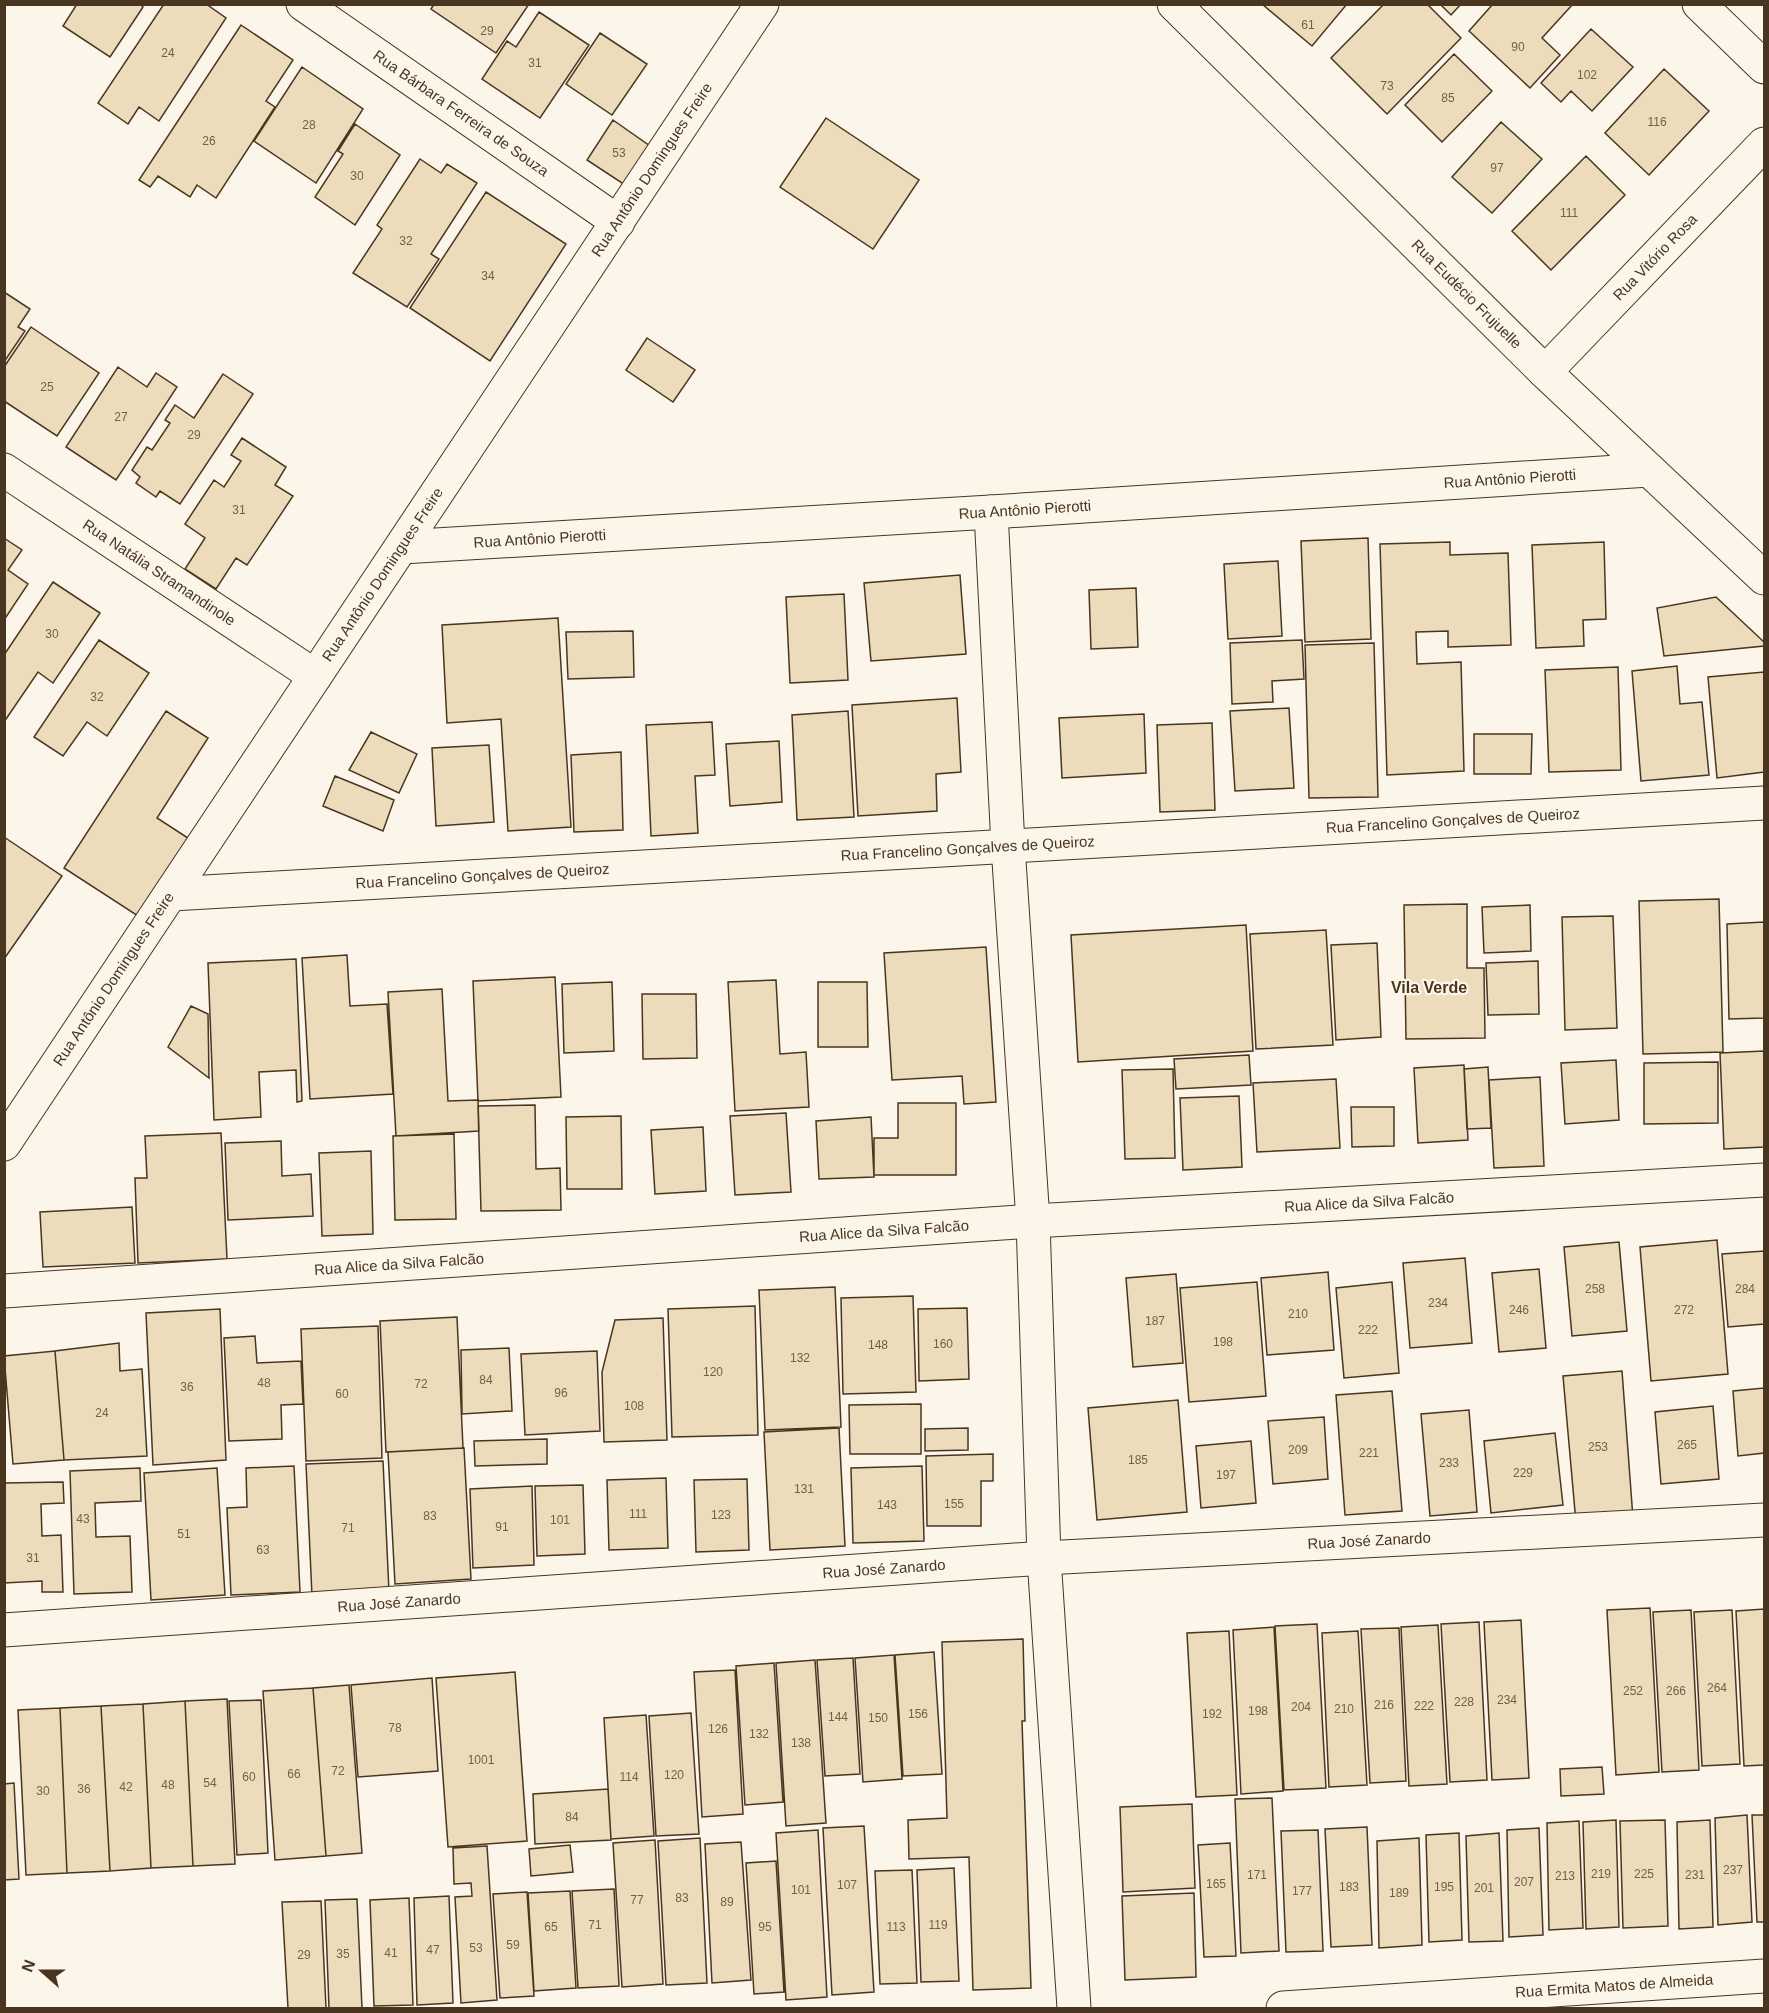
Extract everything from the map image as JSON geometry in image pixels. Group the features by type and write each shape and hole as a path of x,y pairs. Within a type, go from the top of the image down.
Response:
{"street":[{"name":"Rua Bárbara Ferreira de Souza","path":"303,4 618,222"},
{"name":"Rua Antônio Domingues Freire","path":"4,1144 762,4"},
{"name":"Rua Eudécio Frujuelle","path":"1174,4 1545,372 1764,578"},
{"path":"1699,4 1764,68"},
{"name":"Rua Vitório Rosa","path":"1545,372 1764,144"},
{"name":"Rua Natália Stramandinole","path":"4,470 315,676"},
{"name":"Rua Antônio Pierotti","path":"402,547 1649,470"},
{"path":"991,512 1008,846 1034,1221 1044,1558 1074,2008"},
{"name":"Rua Francelino Gonçalves de Queiroz","path":"171,894 1764,803"},
{"name":"Rua Alice da Silva Falcão","path":"4,1291 1034,1221 1764,1180"},
{"name":"Rua José Zanardo","path":"4,1630 1044,1558 1764,1520"},
{"name":"Rua Ermita Matos de Almeida","path":"1283,2008 1764,1976"}],"building":[{"path":"77,4 140,4 143,7 110,57 63,26"},
{"path":"164,4 206,4 226,18 159,121 139,107 128,124 98,103"},
{"path":"434,4 529,4 496,53 431,9"},
{"path":"1262,4 1347,4 1312,46"},
{"path":"1384,4 1427,4 1461,38 1387,114 1331,58"},
{"path":"1440,4 1461,4 1451,15"},
{"path":"1493,4 1573,4 1542,38 1560,55 1530,88 1469,31"},
{"path":"539,12 589,45 540,118 482,79 507,41 516,47"},
{"path":"241,25 293,60 266,101 275,107 216,198 197,185 190,197 158,176 150,187 139,180"},
{"path":"1591,29 1633,67 1592,111 1571,91 1561,102 1541,83"},
{"path":"600,33 647,64 612,115 566,84"},
{"path":"1454,54 1492,91 1442,142 1405,105"},
{"path":"302,67 363,109 316,183 254,141"},
{"path":"1664,69 1709,111 1649,175 1605,133"},
{"path":"826,118 919,180 873,249 780,187"},
{"path":"613,120 650,146 625,185 587,160"},
{"path":"1501,122 1542,159 1492,213 1452,177"},
{"path":"355,124 400,155 355,225 315,197 343,154 338,151"},
{"path":"1586,156 1625,195 1551,270 1512,231"},
{"path":"420,159 441,173 447,164 477,183 431,254 439,259 407,307 353,273 382,229 377,225"},
{"path":"486,192 566,244 490,361 410,308"},
{"path":"4,292 30,309 18,327 25,331 4,362"},
{"path":"31,327 99,373 57,436 4,401 4,367"},
{"path":"647,338 695,370 673,402 626,370"},
{"path":"118,367 147,387 156,373 177,387 116,480 66,447"},
{"path":"223,374 253,394 180,504 160,491 156,497 136,483 140,477 132,470 147,447 152,450 170,423 165,420 175,405 194,418"},
{"path":"242,438 286,467 275,485 293,496 247,565 236,558 216,589 185,569 205,538 185,524 214,480 224,487 241,461 231,455"},
{"path":"4,538 22,550 8,570 28,584 4,620"},
{"path":"1368,538 1371,639 1305,642 1301,541"},
{"path":"1450,542 1450,555 1508,553 1511,645 1448,647 1448,631 1416,632 1417,664 1461,662 1464,771 1387,775 1380,544"},
{"path":"1604,542 1606,619 1583,620 1584,646 1536,648 1532,545"},
{"path":"1278,561 1282,636 1228,639 1224,564"},
{"path":"960,575 966,654 871,661 864,583"},
{"path":"53,582 100,613 53,683 38,672 4,722 4,655"},
{"path":"1136,588 1138,647 1091,649 1089,590"},
{"path":"844,594 848,680 790,683 786,597"},
{"path":"1716,597 1764,642 1764,646 1664,656 1657,608"},
{"path":"558,618 571,827 508,831 501,719 447,723 442,625"},
{"path":"633,631 634,677 568,679 566,632"},
{"path":"99,640 149,673 107,736 87,722 63,756 34,737"},
{"path":"1302,640 1304,679 1272,681 1273,702 1232,704 1230,643"},
{"path":"1374,643 1378,797 1309,798 1305,645"},
{"path":"1677,666 1680,704 1702,702 1709,775 1641,781 1632,671"},
{"path":"1618,667 1621,770 1549,772 1545,670"},
{"path":"1764,672 1764,772 1717,778 1708,677"},
{"path":"957,698 961,772 936,774 937,811 858,816 852,705"},
{"path":"1289,708 1294,788 1235,791 1230,711"},
{"path":"166,711 208,738 157,818 188,838 138,916 64,868"},
{"path":"848,711 854,817 797,820 792,715"},
{"path":"1144,714 1146,773 1062,778 1059,718"},
{"path":"712,722 715,775 695,776 698,833 651,836 646,725"},
{"path":"1212,723 1215,810 1160,812 1157,725"},
{"path":"371,732 417,754 399,793 349,770"},
{"path":"1474,734 1532,734 1531,774 1474,774"},
{"path":"779,741 782,802 730,806 726,744"},
{"path":"489,745 494,822 436,826 432,748"},
{"path":"621,752 623,830 574,832 571,755"},
{"path":"335,776 394,800 383,831 323,806"},
{"path":"4,837 62,876 4,959"},
{"path":"1719,899 1723,1052 1643,1054 1639,901"},
{"path":"1467,904 1467,968 1484,968 1485,1038 1406,1039 1404,905"},
{"path":"1530,905 1531,951 1484,953 1482,907"},
{"path":"1613,916 1617,1028 1565,1030 1562,917"},
{"path":"1764,922 1764,1018 1729,1019 1727,924"},
{"path":"1246,925 1253,1051 1078,1062 1071,935"},
{"path":"1326,930 1333,1045 1256,1049 1250,934"},
{"path":"1377,943 1381,1037 1336,1040 1331,945"},
{"path":"986,947 996,1102 964,1104 962,1076 892,1080 884,953"},
{"path":"347,955 350,1006 387,1004 393,1094 310,1099 302,958"},
{"path":"296,959 302,1101 297,1102 296,1070 259,1072 261,1117 214,1120 208,963"},
{"path":"1538,961 1539,1014 1488,1015 1486,963"},
{"path":"555,977 561,1097 478,1101 473,981"},
{"path":"776,980 780,1054 806,1052 809,1107 735,1111 728,982"},
{"path":"612,982 614,1051 564,1053 562,984"},
{"path":"818,982 867,982 868,1047 818,1047"},
{"path":"442,989 448,1101 478,1100 479,1131 396,1136 388,992"},
{"path":"642,994 696,994 697,1058 643,1059"},
{"path":"191,1006 208,1014 209,1078 168,1047"},
{"path":"1764,1051 1764,1147 1724,1149 1720,1053"},
{"path":"1249,1055 1251,1085 1176,1089 1174,1059"},
{"path":"1616,1060 1619,1120 1565,1124 1561,1063"},
{"path":"1718,1062 1718,1123 1644,1124 1644,1063"},
{"path":"1464,1065 1468,1140 1418,1143 1414,1068"},
{"path":"1488,1067 1491,1128 1467,1129 1464,1069"},
{"path":"1173,1069 1175,1158 1125,1159 1122,1070"},
{"path":"1540,1077 1544,1166 1494,1168 1489,1080"},
{"path":"1336,1079 1340,1148 1257,1152 1253,1083"},
{"path":"1239,1096 1242,1167 1183,1170 1180,1098"},
{"path":"898,1103 956,1103 956,1175 874,1175 874,1138 898,1138"},
{"path":"535,1105 536,1169 560,1168 561,1210 481,1211 478,1106"},
{"path":"1351,1107 1394,1107 1394,1146 1352,1147"},
{"path":"786,1113 791,1192 735,1195 730,1116"},
{"path":"621,1116 622,1189 567,1189 566,1117"},
{"path":"871,1117 874,1177 819,1179 816,1121"},
{"path":"703,1127 706,1191 655,1194 651,1130"},
{"path":"221,1133 227,1259 138,1263 135,1178 147,1178 145,1136"},
{"path":"454,1134 456,1219 395,1220 393,1136"},
{"path":"281,1141 282,1176 311,1174 313,1216 228,1220 225,1143"},
{"path":"371,1151 373,1234 322,1236 319,1153"},
{"path":"132,1207 135,1263 43,1267 40,1212"},
{"path":"1717,1240 1728,1374 1651,1381 1640,1247"},
{"path":"1619,1242 1627,1331 1572,1336 1564,1247"},
{"path":"1764,1251 1764,1324 1728,1327 1722,1254"},
{"path":"1465,1258 1472,1343 1410,1348 1403,1263"},
{"path":"1539,1269 1546,1348 1499,1352 1492,1273"},
{"path":"1328,1272 1334,1350 1267,1355 1261,1278"},
{"path":"1176,1274 1183,1363 1133,1367 1126,1278"},
{"path":"1257,1282 1266,1396 1189,1402 1180,1288"},
{"path":"1392,1282 1399,1373 1344,1378 1336,1288"},
{"path":"835,1287 841,1427 765,1430 759,1290"},
{"path":"913,1296 916,1392 843,1394 841,1298"},
{"path":"755,1306 758,1435 672,1437 668,1309"},
{"path":"967,1308 969,1379 919,1381 918,1309"},
{"path":"220,1309 226,1460 153,1465 146,1313"},
{"path":"457,1317 463,1448 386,1452 380,1321"},
{"path":"663,1318 667,1440 604,1442 602,1372 615,1320"},
{"path":"378,1326 382,1458 306,1461 301,1329"},
{"path":"255,1336 257,1363 301,1361 303,1404 281,1405 282,1439 229,1441 224,1338"},
{"path":"119,1343 120,1371 142,1369 147,1456 64,1460 55,1351"},
{"path":"509,1348 512,1411 462,1414 461,1350"},
{"path":"55,1351 64,1460 13,1464 4,1356"},
{"path":"597,1351 600,1431 525,1435 521,1354"},
{"path":"1622,1371 1633,1518 1576,1523 1563,1376"},
{"path":"1764,1388 1764,1453 1738,1456 1733,1391"},
{"path":"1392,1391 1402,1511 1345,1515 1336,1395"},
{"path":"1178,1400 1187,1512 1097,1520 1088,1408"},
{"path":"921,1404 921,1454 850,1454 849,1405"},
{"path":"1713,1406 1719,1479 1661,1484 1655,1412"},
{"path":"1469,1410 1477,1512 1430,1516 1421,1414"},
{"path":"1324,1417 1328,1479 1273,1484 1268,1421"},
{"path":"839,1428 845,1546 770,1550 764,1432"},
{"path":"968,1428 968,1450 925,1451 925,1429"},
{"path":"1555,1433 1563,1505 1491,1513 1484,1441"},
{"path":"547,1439 547,1464 475,1466 474,1441"},
{"path":"1251,1441 1256,1503 1201,1508 1196,1446"},
{"path":"464,1448 471,1579 395,1584 388,1452"},
{"path":"993,1454 993,1481 981,1481 981,1526 927,1526 926,1456"},
{"path":"383,1461 389,1592 312,1596 306,1464"},
{"path":"294,1466 300,1592 231,1595 227,1508 247,1507 246,1468"},
{"path":"922,1466 924,1541 853,1543 851,1468"},
{"path":"140,1468 141,1501 95,1503 96,1537 130,1536 132,1592 74,1594 70,1471"},
{"path":"217,1468 225,1595 151,1600 144,1473"},
{"path":"666,1478 668,1548 609,1550 607,1480"},
{"path":"747,1479 749,1550 696,1552 694,1480"},
{"path":"63,1482 64,1503 41,1504 42,1536 61,1535 63,1592 42,1592 42,1581 4,1583 4,1483"},
{"path":"583,1485 585,1554 537,1556 535,1486"},
{"path":"532,1486 534,1565 473,1568 470,1489"},
{"path":"1650,1608 1659,1772 1616,1775 1607,1610"},
{"path":"1764,1609 1764,1765 1744,1766 1736,1611"},
{"path":"1691,1610 1699,1770 1662,1772 1653,1612"},
{"path":"1732,1610 1740,1764 1702,1766 1694,1612"},
{"path":"1521,1620 1529,1778 1492,1780 1484,1622"},
{"path":"1479,1622 1487,1780 1450,1782 1441,1624"},
{"path":"1317,1624 1326,1788 1284,1790 1275,1626"},
{"path":"1438,1625 1447,1784 1409,1786 1401,1627"},
{"path":"1274,1627 1283,1791 1241,1794 1233,1630"},
{"path":"1399,1628 1406,1781 1370,1783 1361,1629"},
{"path":"1229,1631 1237,1795 1196,1797 1187,1633"},
{"path":"1358,1631 1367,1785 1329,1787 1322,1633"},
{"path":"1023,1639 1025,1721 1022,1721 1031,1988 973,1990 969,1857 909,1859 908,1820 947,1818 942,1642"},
{"path":"934,1652 942,1774 903,1776 895,1655"},
{"path":"894,1655 902,1779 863,1782 855,1658"},
{"path":"853,1658 860,1774 825,1776 817,1660"},
{"path":"815,1660 826,1823 786,1826 776,1663"},
{"path":"774,1663 783,1802 745,1805 736,1666"},
{"path":"735,1670 743,1814 702,1817 694,1672"},
{"path":"515,1672 527,1841 448,1847 436,1678"},
{"path":"432,1678 438,1771 358,1777 351,1685"},
{"path":"349,1685 362,1853 326,1856 313,1688"},
{"path":"313,1688 326,1856 275,1860 263,1691"},
{"path":"227,1699 235,1864 193,1866 185,1701"},
{"path":"261,1700 268,1853 237,1855 229,1701"},
{"path":"185,1701 193,1866 151,1868 143,1704"},
{"path":"143,1704 151,1868 110,1871 101,1706"},
{"path":"101,1706 110,1871 67,1873 60,1708"},
{"path":"60,1708 67,1873 26,1875 18,1710"},
{"path":"691,1713 699,1834 656,1836 649,1716"},
{"path":"646,1715 654,1836 611,1839 604,1718"},
{"path":"1602,1767 1604,1794 1561,1796 1560,1769"},
{"path":"14,1783 19,1879 4,1880 4,1784"},
{"path":"608,1789 611,1840 535,1844 533,1794"},
{"path":"1272,1798 1279,1951 1241,1953 1235,1799"},
{"path":"1192,1804 1195,1888 1123,1892 1120,1807"},
{"path":"1747,1815 1752,1922 1718,1925 1715,1818"},
{"path":"1752,1815 1764,1815 1764,1922 1757,1922"},
{"path":"1616,1820 1619,1927 1586,1929 1583,1822"},
{"path":"1665,1820 1668,1926 1623,1928 1620,1821"},
{"path":"1710,1820 1713,1927 1679,1929 1677,1822"},
{"path":"1579,1821 1583,1928 1549,1930 1547,1823"},
{"path":"864,1826 874,1992 832,1995 823,1828"},
{"path":"1367,1827 1372,1945 1331,1947 1325,1829"},
{"path":"1539,1828 1543,1935 1509,1937 1507,1830"},
{"path":"818,1830 827,1997 786,2000 776,1833"},
{"path":"1318,1830 1323,1951 1286,1952 1281,1831"},
{"path":"1459,1833 1462,1940 1429,1942 1426,1835"},
{"path":"1499,1833 1503,1941 1469,1942 1466,1836"},
{"path":"700,1838 707,1983 666,1985 658,1841"},
{"path":"1419,1838 1422,1945 1379,1948 1377,1841"},
{"path":"655,1840 663,1984 622,1987 613,1843"},
{"path":"741,1842 751,1980 712,1983 705,1844"},
{"path":"1230,1843 1236,1956 1204,1957 1198,1845"},
{"path":"570,1845 573,1872 531,1876 529,1849"},
{"path":"487,1846 497,2000 461,2003 455,1897 472,1896 471,1883 454,1884 453,1848"},
{"path":"776,1861 784,1992 754,1994 746,1863"},
{"path":"954,1868 959,1981 921,1982 917,1870"},
{"path":"912,1870 917,1983 880,1984 875,1871"},
{"path":"614,1889 619,1986 578,1988 572,1891"},
{"path":"570,1891 576,1988 534,1991 528,1893"},
{"path":"527,1892 534,1996 500,1998 493,1894"},
{"path":"1194,1893 1196,1977 1125,1980 1122,1896"},
{"path":"449,1896 453,2003 417,2005 414,1898"},
{"path":"409,1898 413,2005 374,2006 370,1900"},
{"path":"357,1899 362,2008 329,2008 325,1900"},
{"path":"321,1901 326,2008 288,2008 282,1902"}],"district":[{"name":"Vila Verde","path":"1429,987"}]}
